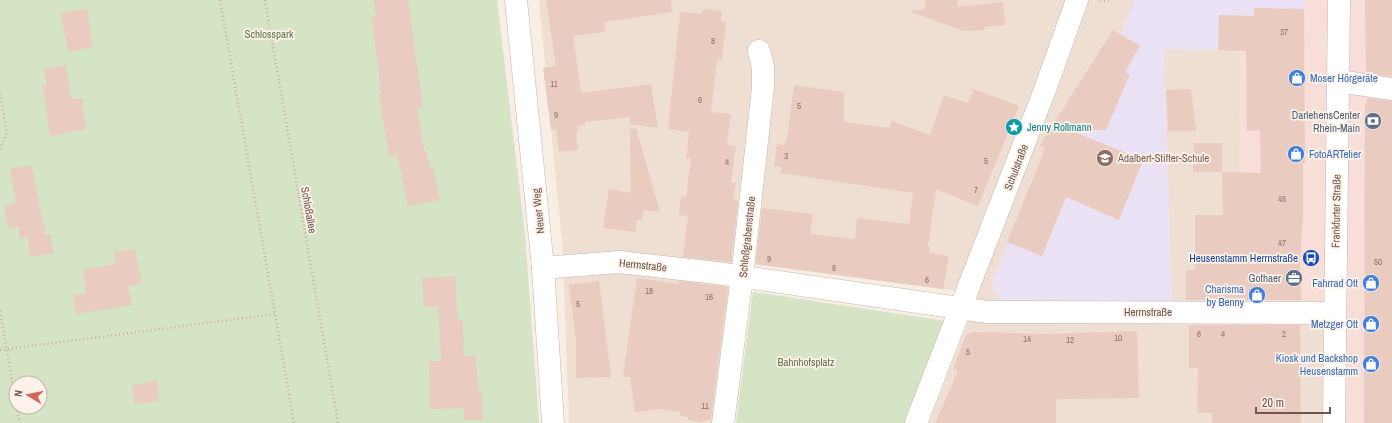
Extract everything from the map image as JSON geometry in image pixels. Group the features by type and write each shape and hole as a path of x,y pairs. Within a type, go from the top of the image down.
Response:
{"street":[{"name":"Neuer Weg","path":"516,0 543,268 553,423"},
{"name":"Schulstraße","path":"961,310 1046,88 1077,0"},
{"name":"Frankfurter Straße","path":"1334,423 1339,0"},
{"name":"Schloßgrabenstraße","path":"723,423 742,278 763,87 763,67 759,51"},
{"path":"1338,80 1392,89"},
{"name":"Herrnstraße","path":"543,268 619,262 742,278"},
{"path":"742,278 961,310 916,423"},
{"name":"Herrnstraße","path":"961,310 987,312 1335,313"}],"path":[{"path":"220,0 294,423"},
{"name":"Schloßallee","path":"265,0 338,423"},
{"path":"0,94 7,133 0,149"},
{"path":"0,311 11,375"},
{"path":"0,350 276,314"}],"shaded area":[{"path":"539,0 1304,0 1269,326 1325,325 1323,423 929,423 979,294 735,262 713,423 569,423 563,255"},
{"name":"Adalbert-Stifter-Schule","path":"1134,0 1304,0 1304,52 1164,49 1172,302 999,300 991,285 1038,167 1047,150 1040,145 1113,30 1121,34"},
{"path":"1304,0 1392,0 1392,423 1323,423 1325,325 1262,326 1263,209 1239,209 1240,51 1304,52"}],"green space":[{"name":"Schlosspark","path":"0,0 497,0 525,235 539,423 0,423"},
{"name":"Bahnhofsplatz","path":"753,292 946,321 906,423 736,423"}],"building":[{"path":"374,0 408,0 423,107 417,108 424,151 426,150 430,168 433,168 440,200 408,206 397,155 389,156 379,95 381,95 379,72 371,17 376,16"},
{"path":"546,0 671,0 672,12 604,22 605,32 573,36 581,93 651,84 658,128 630,124 630,117 585,122 585,125 577,126 578,132 576,133 578,150 559,152 556,129 551,130 543,68 556,66"},
{"path":"926,0 958,0 957,7 1003,2 1005,25 984,27 985,30 964,31 909,11 924,10"},
{"path":"1365,0 1392,0 1392,76 1366,73"},
{"path":"87,8 93,47 68,52 61,14"},
{"path":"1254,8 1304,9 1305,163 1303,163 1303,215 1300,261 1301,300 1186,300 1186,270 1195,270 1195,215 1223,215 1222,172 1261,173 1260,130 1247,131 1246,51 1218,50 1219,15 1254,16"},
{"path":"703,9 722,11 721,21 726,22 722,60 717,59 711,112 731,114 727,145 736,146 731,183 736,183 733,200 738,201 731,262 683,257 688,216 679,215 681,196 686,197 691,159 686,158 689,132 668,129 680,12 702,14"},
{"path":"1113,30 1140,46 1125,72 1130,74 1106,130 1067,129 1143,160 1119,220 1066,197 1042,256 1007,242 1045,149 1040,145"},
{"path":"66,65 71,99 82,98 86,129 50,136 43,86 47,85 44,69"},
{"path":"794,85 844,92 844,122 889,128 892,121 930,135 944,95 968,103 974,89 1019,106 978,206 936,189 928,246 930,246 929,253 949,256 943,289 756,264 762,208 813,214 810,234 855,239 857,218 909,224 913,193 781,173 782,167 774,166 777,144 784,145 787,139"},
{"path":"1191,89 1196,131 1168,131 1166,90"},
{"path":"1367,98 1392,101 1392,423 1364,423 1365,104 1367,104"},
{"path":"636,128 660,212 643,210 642,220 637,219 635,232 603,228 609,189 631,193 630,129"},
{"path":"1194,143 1222,143 1222,172 1193,172"},
{"path":"31,165 46,235 50,234 53,254 30,257 28,238 20,239 18,226 8,228 4,206 16,203 10,169"},
{"path":"135,249 142,283 128,286 132,305 76,314 73,295 86,293 83,270 116,264 114,252"},
{"path":"455,276 458,320 463,320 464,356 475,355 479,391 482,391 483,420 464,420 464,408 430,409 429,361 441,361 438,306 424,307 422,278"},
{"path":"637,278 679,284 679,281 728,287 711,419 701,422 688,420 688,417 680,416 680,412 660,409 635,412 630,377 623,377"},
{"path":"599,281 611,377 576,378 576,340 569,285"},
{"path":"1189,325 1300,325 1301,423 1212,423 1212,413 1197,413 1198,368 1189,368"},
{"path":"1137,331 1139,398 1056,399 1056,423 935,423 958,371 953,369 966,335 972,332 1046,334"},
{"path":"157,380 159,401 135,404 132,386"}],"place":[{"name":"Moser Hörgeräte","path":"1297,78"},
{"name":"DarlehensCenter Rhein-Main","path":"1373,121"},
{"name":"Jenny Rollmann","path":"1014,127"},
{"name":"FotoARTelier","path":"1296,154"},
{"name":"Adalbert-Stifter-Schule","path":"1105,158"},
{"name":"Heusenstamm Herrnstraße","path":"1311,258"},
{"name":"Gothaer","path":"1294,278"},
{"name":"Fahrrad Ott","path":"1371,283"},
{"name":"Charisma by Benny","path":"1257,295"},
{"name":"Metzger Ott","path":"1371,324"},
{"name":"Kiosk und Backshop Heusenstamm","path":"1371,364"}]}
